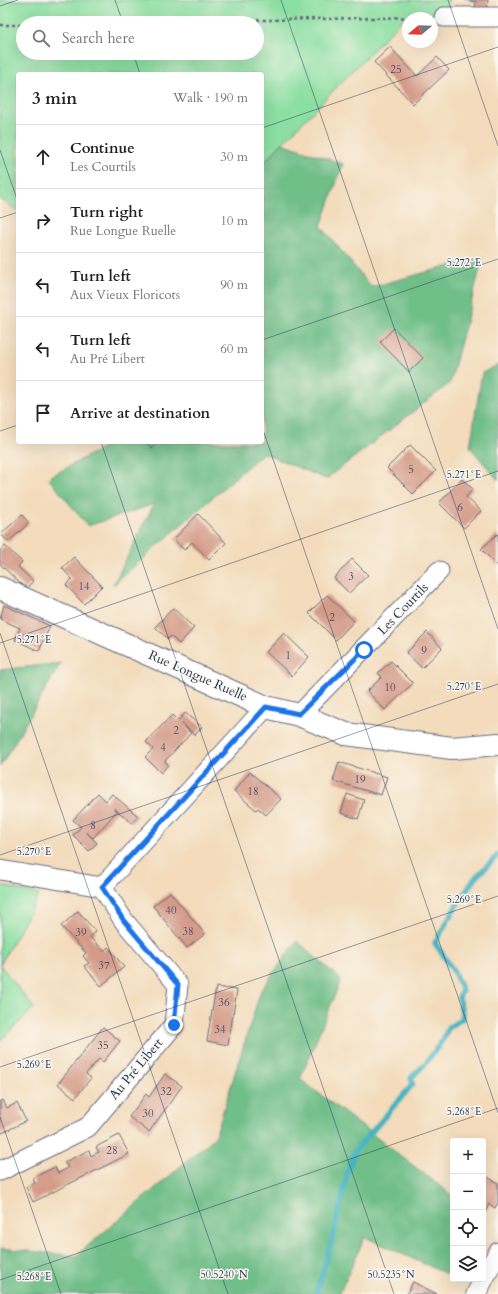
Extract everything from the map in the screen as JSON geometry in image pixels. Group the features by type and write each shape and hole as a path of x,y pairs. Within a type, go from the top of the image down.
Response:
{"street":[{"path":"444,17 498,17"},
{"name":"Les Courtils","path":"299,714 439,571"},
{"name":"Rue Longue Ruelle","path":"0,588 266,707 299,714 346,734 452,748 498,744"},
{"path":"0,870 102,887 266,707"},
{"name":"Au Pré Libert","path":"0,1171 88,1127 174,1025 178,985 124,921 102,887"},
{"path":"476,1294 498,1252"}],"path":[{"path":"264,20 444,17"},
{"path":"0,25 16,25"}],"green space":[{"path":"0,0 449,0 444,17 438,17 438,12 402,12 402,20 264,162 264,72 16,72 16,210 0,199"},
{"path":"282,143 343,164 321,226 371,287 483,257 450,383 326,479 263,453 113,585 154,504 88,526 48,478 109,444 264,444 264,162"},
{"path":"498,365 498,480 470,447 482,373"},
{"path":"61,663 0,767 0,670"},
{"path":"0,885 39,895 0,965"},
{"path":"297,941 341,980 300,1079 450,1194 450,1276 365,1237 339,1294 0,1294 1,1248 76,1256 215,1137 261,990"},
{"path":"0,965 34,1008 0,1041"}],"building":[{"path":"464,0 488,0 487,10 475,9 476,2"},
{"path":"390,47 417,76 437,57 449,70 413,104 374,62"},
{"path":"394,328 423,358 409,372 380,342"},
{"path":"148,444 157,444 152,448"},
{"path":"410,445 436,471 413,494 387,468"},
{"path":"462,479 473,489 466,497 481,511 464,528 439,503"},
{"path":"198,514 226,543 209,560 192,542 184,550 174,539"},
{"path":"22,515 29,523 8,542 1,534"},
{"path":"497,534 498,535 498,566 481,549"},
{"path":"5,546 22,562 18,567 33,581 26,589 0,564 0,551"},
{"path":"74,557 102,586 84,604 66,585 72,579 62,568"},
{"path":"352,559 368,575 349,593 334,578"},
{"path":"327,595 354,621 336,640 309,613"},
{"path":"4,605 50,626 39,651 15,640 20,628 0,619"},
{"path":"173,608 194,628 179,644 171,636 168,639 155,627"},
{"path":"427,632 442,648 422,668 406,653"},
{"path":"284,633 309,657 292,676 266,652"},
{"path":"391,661 413,683 385,710 367,691 382,677 378,673"},
{"path":"185,713 202,727 195,735 182,724 191,733 165,761 168,765 161,773 145,757 153,749 146,742 172,715 178,721"},
{"path":"339,762 387,777 381,795 333,781"},
{"path":"250,772 281,799 266,815 258,808 256,810 234,791"},
{"path":"98,793 106,801 112,794 138,816 132,823 114,808 117,811 93,838 86,832 97,843 89,851 73,835 81,827 73,820"},
{"path":"347,794 364,800 358,819 341,813"},
{"path":"170,892 205,934 187,948 153,906"},
{"path":"78,911 96,932 90,937 104,951 108,947 124,967 101,986 84,966 89,963 83,956 86,953 61,926"},
{"path":"216,987 237,990 228,1045 207,1041"},
{"path":"103,1027 120,1041 103,1062 99,1059 86,1074 91,1078 75,1098 58,1084"},
{"path":"165,1074 182,1086 149,1132 129,1117 146,1094 149,1097"},
{"path":"3,1100 7,1108 17,1103 26,1121 0,1134 0,1101"},
{"path":"119,1135 129,1154 33,1202 26,1187 35,1183 33,1178 55,1167 58,1173 68,1168 65,1162 89,1150 91,1156 99,1152 96,1147"},
{"path":"486,1176 498,1183 498,1203 495,1208 489,1204 486,1211"},
{"path":"413,1282 437,1294 407,1294"}],"waterway":[{"path":"316,1294 334,1233 347,1174 355,1151 413,1084 411,1078 426,1063 444,1038 448,1028 463,1018 459,998 462,990 454,972 435,943 456,906 475,878 498,855"}],"route":[{"path":"174,1025 178,985 124,921 102,887 266,707 299,714 364,650"}]}
